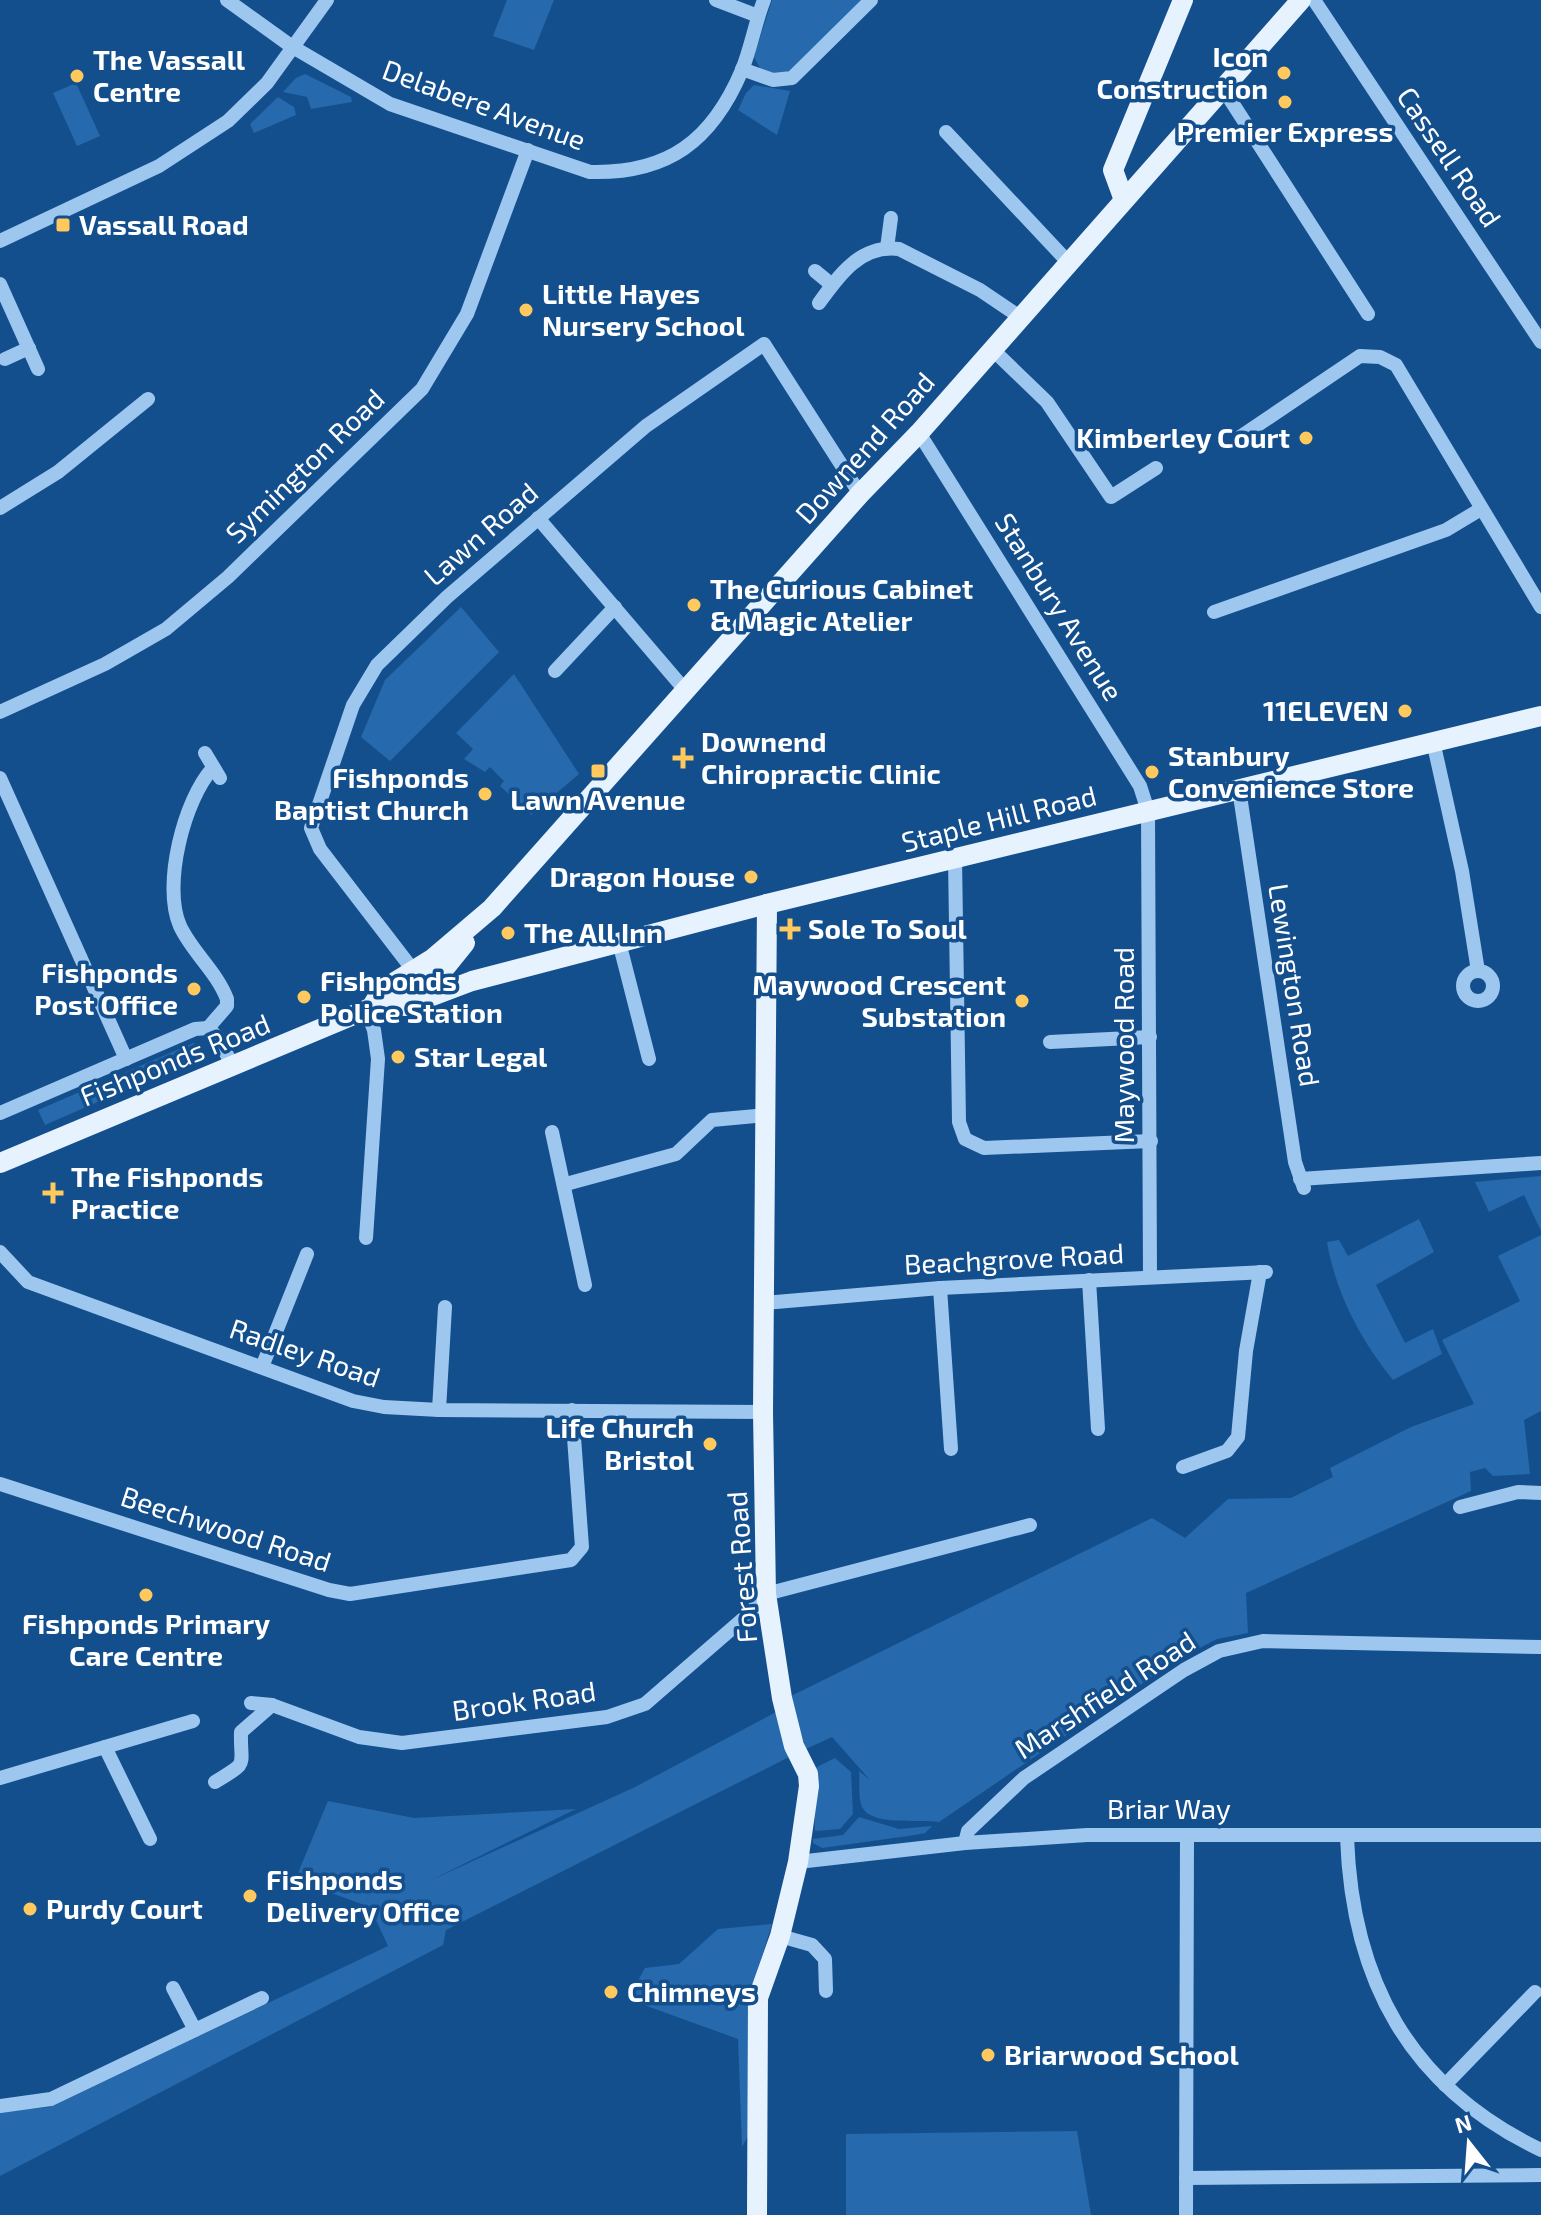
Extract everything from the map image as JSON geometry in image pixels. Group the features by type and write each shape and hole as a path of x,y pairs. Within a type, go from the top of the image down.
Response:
{"main road":[{"path":"1124,200 1113,170 1183,0"},
{"name":"Downend Road","path":"413,970 468,932 860,494 919,433 1301,0"},
{"name":"Staple Hill Road","path":"372,1008 406,1006 472,981 767,904 1541,716"},
{"name":"Forest Road","path":"757,2215 758,1998 780,1936 798,1862 808,1774 794,1746 766,1594 763,1412 767,904"},
{"name":"Downend Road","path":"436,979 466,943 468,932"},
{"name":"Fishponds Road","path":"372,1008 382,990 413,970"},
{"name":"Staple Hill Road","path":"436,979 472,981"},
{"name":"Fishponds Road","path":"0,1163 436,979"}],"street":[{"name":"Delabere Avenue","path":"227,0 291,46 390,104 590,172 640,168 664,160 685,149 717,119 742,69 764,0"},
{"path":"0,241 156,167 228,121 267,83 327,0"},
{"path":"716,0 758,16"},
{"path":"742,69 773,80 792,78 871,0"},
{"name":"Cassell Road","path":"1314,0 1541,342"},
{"path":"1224,90 1368,314"},
{"path":"946,132 1068,262"},
{"name":"Symington Road","path":"0,712 105,664 166,629 228,577 422,389 467,314 528,150"},
{"path":"887,248 891,218"},
{"path":"819,303 832,285 870,250 887,248 899,249 980,290 1020,317"},
{"path":"815,271 832,285"},
{"path":"0,284 38,369"},
{"name":"Lawn Road","path":"413,970 320,849 311,828 353,705 377,665 538,518 646,426 764,344 860,494"},
{"path":"5,359 29,348"},
{"path":"992,349 1047,402 1111,497 1156,468"},
{"path":"1240,437 1302,403 1360,356 1380,357 1396,365 1541,607"},
{"path":"0,508 58,472 148,399"},
{"name":"Stanbury Avenue","path":"919,433 1140,786 1148,811"},
{"path":"1214,612 1446,530 1481,509"},
{"path":"538,518 685,690"},
{"path":"555,671 615,607"},
{"path":"1433,741 1462,871 1478,971"},
{"path":"0,1113 195,1029 208,1028 227,1006 227,999 181,928 172,906 171,888 190,803 200,782 216,773 205,753"},
{"path":"0,778 126,1059"},
{"name":"Lewington Road","path":"1239,789 1302,1184 1541,1163"},
{"name":"Maywood Road","path":"1148,811 1150,1277"},
{"path":"955,858 959,1122 965,1139 984,1148 1151,1141"},
{"path":"619,942 649,1059"},
{"path":"366,1238 378,1059 372,1008"},
{"path":"208,1028 219,1039 232,1065"},
{"path":"1050,1042 1150,1037"},
{"path":"566,1184 676,1154 712,1120 767,1115"},
{"path":"552,1132 566,1184 585,1285"},
{"name":"Radley Road","path":"0,1252 28,1282 353,1401 384,1407 439,1410 763,1412"},
{"path":"262,1367 307,1254"},
{"name":"Beachgrove Road","path":"764,1303 940,1288 1263,1272 1246,1351 1238,1437 1227,1451 1183,1467"},
{"path":"1089,1280 1098,1429"},
{"path":"940,1288 951,1449"},
{"path":"439,1410 445,1307"},
{"name":"Beechwood Road","path":"0,1484 329,1590 350,1594 571,1560 582,1547 572,1410"},
{"path":"1460,1507 1518,1492 1541,1493"},
{"path":"766,1594 1030,1525"},
{"name":"Brook Road","path":"251,1703 272,1705 359,1737 402,1743 607,1717 645,1704 751,1612 766,1594"},
{"name":"Marshfield Road","path":"965,1843 968,1831 1024,1778 1184,1670 1219,1651 1263,1641 1541,1647"},
{"path":"215,1782 241,1765 245,1759 241,1732 272,1705"},
{"path":"0,1778 193,1721"},
{"path":"105,1747 150,1839"},
{"path":"1186,2215 1187,1835"},
{"name":"Briar Way","path":"798,1862 965,1843 1187,1835 1541,1835"},
{"path":"1347,1837 1351,1901 1371,1978 1395,2023 1445,2085 1474,2111 1541,2150"},
{"path":"780,1936 812,1945 825,1959 826,1991"},
{"path":"173,1988 195,2030"},
{"path":"1445,2085 1535,1992"},
{"path":"0,2106 51,2099 262,1998"},
{"path":"1186,2178 1541,2175"}],"shaded area":[{"path":"507,0 554,0 534,50 493,36"},
{"path":"772,0 861,0 791,73 781,76 761,70 754,57"},
{"path":"305,74 351,97 352,102 311,109 307,97 283,92 296,78"},
{"path":"76,83 100,136 77,146 53,93"},
{"path":"754,85 790,91 777,135 738,110 746,93"},
{"path":"278,97 294,107 296,115 254,133 250,124"},
{"path":"461,607 499,652 390,761 361,737 385,680"},
{"path":"514,674 579,774 531,815 500,786 504,781 490,767 485,772 464,759 473,749 456,733"},
{"path":"193,1043 199,1045 201,1057 45,1125 38,1110"},
{"path":"1541,1176 1541,1231 1524,1195 1489,1212 1475,1182"},
{"path":"1419,1219 1434,1252 1376,1285 1405,1343 1433,1329 1442,1354 1393,1380 1351,1315 1336,1280 1327,1242 1339,1240 1348,1256"},
{"path":"1541,1235 1541,1411 1524,1420 1530,1474 1493,1476 1485,1468 1470,1472 1471,1491 1246,1593 1248,1633 1217,1639 1178,1659 939,1822 884,1819 865,1812 861,1804 859,1771 870,1780 832,1737 806,1749 789,1697 1152,1518 1185,1538 1228,1499 1291,1498 1333,1477 1330,1468 1411,1427 1474,1404 1442,1340 1520,1301 1498,1256"},
{"path":"780,1710 793,1755 446,1930 443,1945 0,2176 0,2112 50,2107 388,1946 370,1907 295,1880 328,1801 414,1818 576,1809 427,1882 635,1787"},
{"path":"835,1758 851,1772 853,1814 840,1829 815,1831 813,1769"},
{"path":"859,1817 899,1829 932,1826 925,1833 915,1835 822,1848 813,1843 813,1839 843,1835"},
{"path":"772,1924 755,1978 748,2136 742,2147 738,2039 633,2001 630,1995 645,1968 679,1964 718,1929"},
{"path":"1077,2131 1091,2215 846,2215 846,2134"}],"place":[{"name":"Icon Construction","path":"1284,73"},
{"name":"The Vassall Centre","path":"77,76"},
{"name":"Premier Express","path":"1285,102"},
{"name":"Vassall Road","path":"63,225"},
{"name":"Little Hayes Nursery School","path":"526,310"},
{"name":"Kimberley Court","path":"1306,438"},
{"name":"The Curious Cabinet & Magic Atelier","path":"694,605"},
{"name":"11ELEVEN","path":"1405,711"},
{"name":"Downend Chiropractic Clinic","path":"683,758"},
{"name":"Lawn Avenue","path":"598,771"},
{"name":"Stanbury Convenience Store","path":"1152,772"},
{"name":"Fishponds Baptist Church","path":"485,794"},
{"name":"Dragon House","path":"751,877"},
{"name":"Sole To Soul","path":"790,929"},
{"name":"The All Inn","path":"508,933"},
{"name":"Fishponds Post Office","path":"194,989"},
{"name":"Fishponds Police Station","path":"304,997"},
{"name":"Maywood Crescent Substation","path":"1022,1001"},
{"name":"Star Legal","path":"398,1057"},
{"name":"The Fishponds Practice","path":"53,1193"},
{"name":"Life Church Bristol","path":"710,1444"},
{"name":"Fishponds Primary Care Centre","path":"146,1595"},
{"name":"Fishponds Delivery Office","path":"250,1896"},
{"name":"Purdy Court","path":"30,1909"},
{"name":"Chimneys","path":"611,1992"},
{"name":"Briarwood School","path":"988,2055"}]}
